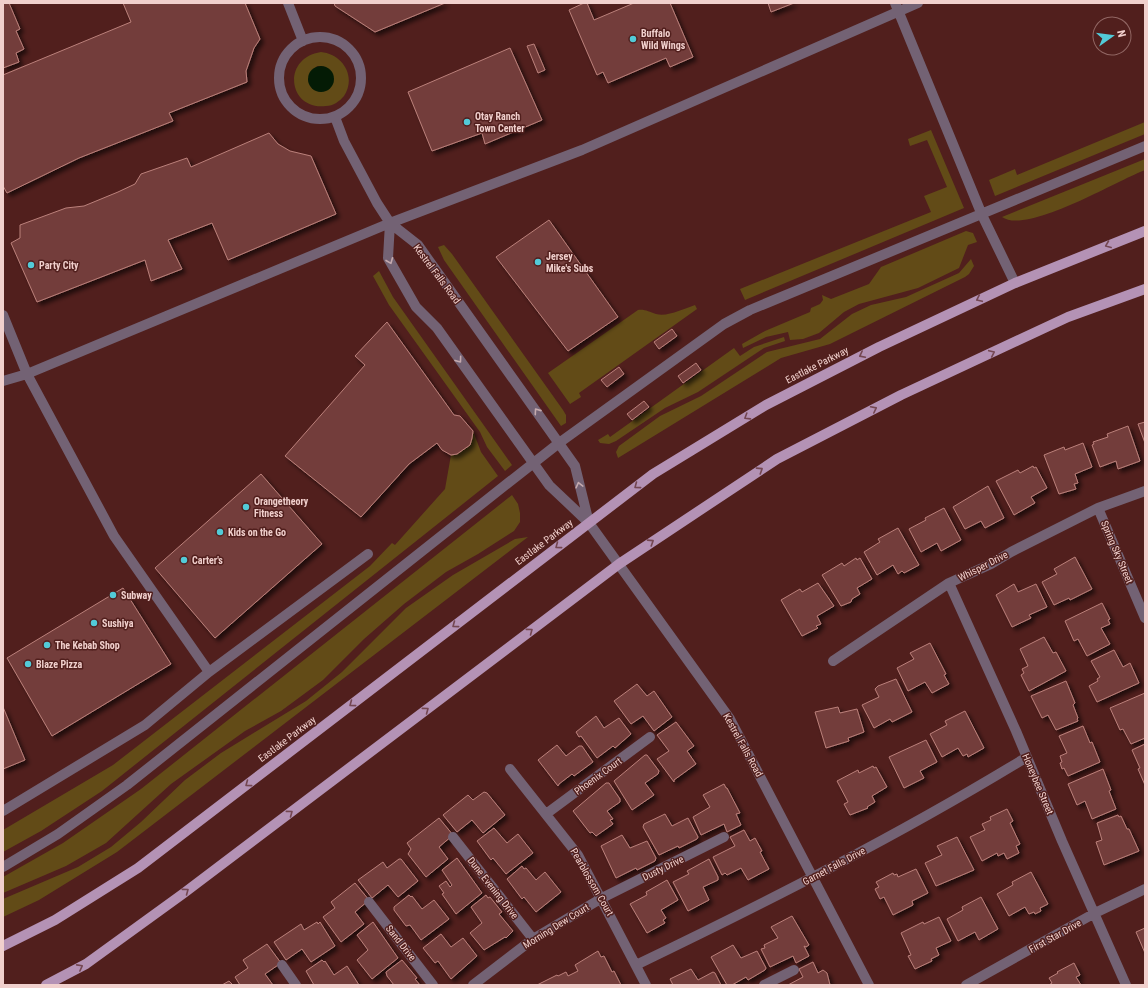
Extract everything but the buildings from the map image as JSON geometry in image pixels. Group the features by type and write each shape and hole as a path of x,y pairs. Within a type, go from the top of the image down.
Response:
{"main road":[{"name":"Eastlake Parkway","path":"3,946 55,920 138,868 654,474 766,405 878,347 1014,283 1145,232"},
{"path":"46,985 86,964 178,897 619,564 777,459 901,395 1068,317 1145,289"}],"street":[{"path":"288,3 303,41"},
{"path":"3,381 27,374 390,223 582,150 897,7 918,3"},
{"path":"897,7 982,214 1014,283"},
{"path":"316,38 329,38 341,43 351,52 358,63 361,76 360,89 355,101 346,110 335,117 321,119 307,117 295,111 286,100 280,87 280,73 284,60 292,49 303,41 316,38"},
{"path":"335,117 344,141 370,192 390,223"},
{"path":"3,867 58,834 127,785 533,463 724,324 750,310 1145,146"},
{"name":"Kestrel Falls Road","path":"390,223 418,245 575,466 589,523"},
{"name":"Kestrel Falls Road","path":"390,223 388,258 416,307 436,328 549,485 589,523 730,719 869,985"},
{"path":"3,315 27,374 114,536 209,672"},
{"name":"Whisper Drive","path":"833,661 949,583 991,564 1011,552 1098,508 1145,491"},
{"name":"Spring Sky Street","path":"1098,508 1145,618"},
{"path":"3,812 145,725 209,672 368,554"},
{"name":"Honeybee Street","path":"949,583 1027,757 1062,842 1126,985"},
{"name":"Phoenix Court","path":"546,814 650,737"},
{"name":"Garnet Falls Drive","path":"636,965 813,878 974,789 1027,757"},
{"name":"Pearblossom Court","path":"510,769 578,855 602,898 646,985"},
{"name":"Dune Evening Drive","path":"454,837 533,939"},
{"name":"Dusty Drive","path":"602,898 724,837"},
{"name":"First Star Drive","path":"966,985 1095,913 1145,889"},
{"name":"Morning Dew Court","path":"473,985 533,939 602,898"},
{"name":"Sand Drive","path":"369,902 433,985"},
{"path":"282,965 296,985"},
{"path":"764,985 794,970"}],"shaded area":[{"path":"321,52 329,54 335,57 345,67 349,81 348,88 344,96 336,103 329,106 313,105 304,101 297,93 294,83 295,73 300,64 308,56","holes":["317,66 325,67 320,92 312,88 308,80"]},
{"path":"321,66 330,70 334,79 330,88 321,92 312,88 308,79 312,70"},
{"path":"1145,122 1145,134 995,196 989,180 1015,169 1017,175"},
{"path":"931,130 964,208 745,300 740,289 931,212 924,196 947,187 927,140 910,146 908,139"},
{"path":"1145,159 1145,170 1051,213 1031,219 1014,221 1002,217"},
{"path":"966,231 973,233 977,242 968,245 959,268 918,288 859,304 844,312 819,333 803,339 790,340 788,332 766,337 743,348 742,344 765,331 810,312 811,308 820,304 823,300 822,295 831,299 869,284 881,267"},
{"path":"444,245 452,254 563,410 566,415 566,423 561,426 444,260 438,247"},
{"path":"971,259 974,266 965,277 830,344 781,358 618,458 616,452 619,446 660,416 701,396 767,352 820,339 852,314 871,305 906,297 959,273"},
{"path":"379,271 393,297 512,465 505,471 487,447 480,432 389,305 373,276"},
{"path":"695,305 697,309 579,393 581,397 570,404 548,373 638,310 645,310 661,315 676,312"},
{"path":"784,337 785,341 764,348 698,392 665,408 616,441 609,444 600,443 598,440 608,434 610,437 734,348 740,356 754,347"},
{"path":"473,431 481,452 498,476 102,791 41,831 3,852 3,830 113,765 370,566 392,543 395,545 445,489 451,455 457,454 470,445"},
{"path":"512,495 518,504 520,513 520,522 514,531 446,572 404,604 364,639 323,680 281,711 245,731 171,784 106,843 66,866 3,893 3,877 63,843 141,789"},
{"path":"528,537 117,852 39,900 3,917 3,899 78,867 111,847 141,822 185,780 221,753 306,701 342,672 406,608 453,575 515,539"}],"place":[{"name":"Buffalo Wild Wings","path":"633,39"},
{"name":"Otay Ranch Town Center","path":"467,122"},
{"name":"Jersey Mike's Subs","path":"538,262"},
{"name":"Party City","path":"31,265"},
{"name":"Orangetheory Fitness","path":"246,507"},
{"name":"Kids on the Go","path":"220,532"},
{"name":"Carter's","path":"184,560"},
{"name":"Subway","path":"113,595"},
{"name":"Sushiya","path":"94,623"},
{"name":"The Kebab Shop","path":"47,645"},
{"name":"Blaze Pizza","path":"28,664"}]}
